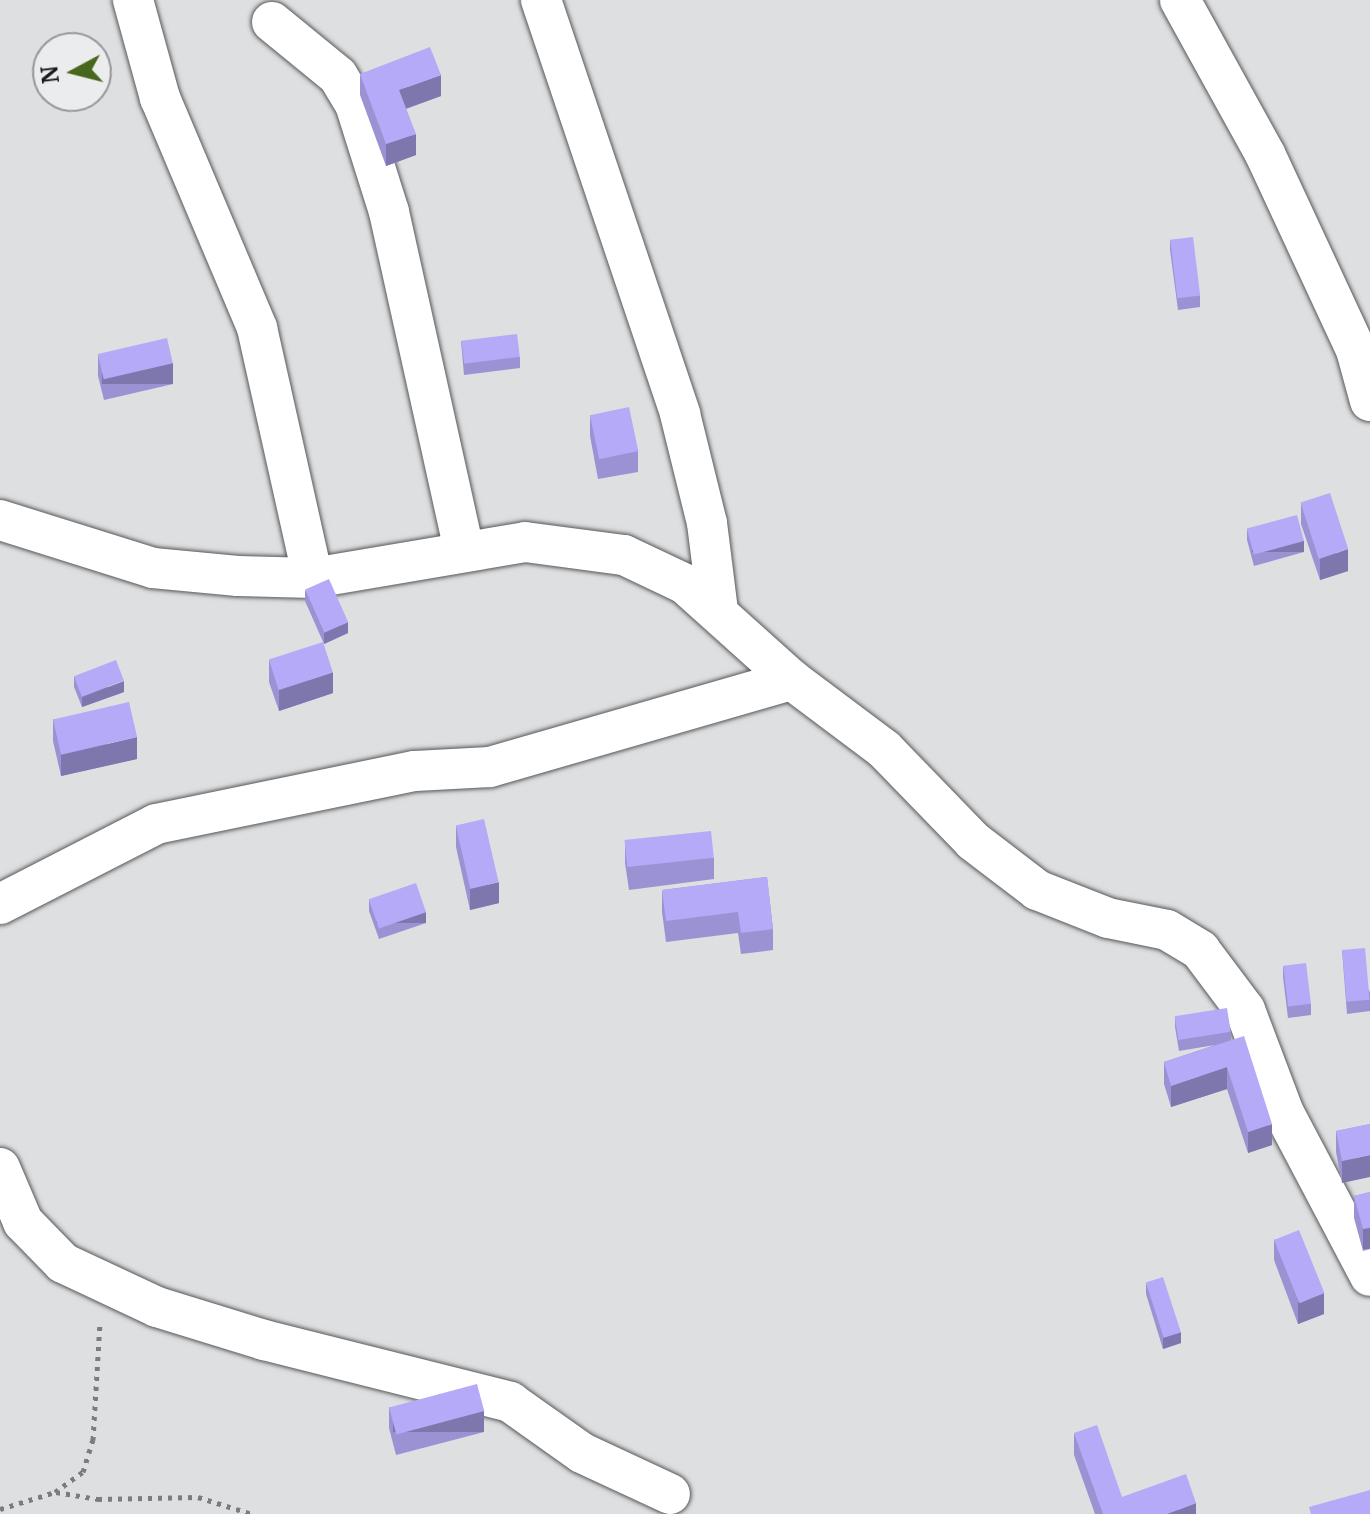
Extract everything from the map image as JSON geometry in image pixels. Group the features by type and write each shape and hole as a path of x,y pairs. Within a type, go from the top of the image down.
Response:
{"street":[{"path":"133,0 160,98 257,328 313,578"},
{"path":"541,0 680,414 707,523 718,611"},
{"path":"1180,0 1265,154 1363,348 1370,401"},
{"path":"272,22 338,76 355,104 389,212 464,549"},
{"path":"0,520 153,568 313,578 464,549 525,542 624,555 685,584 792,680 884,749 973,841 1037,890 1108,918 1167,930 1224,974 1327,1202 1370,1276"},
{"path":"0,904 156,824 415,771 504,764 792,680"},
{"path":"0,1168 23,1222 63,1263 100,1280 264,1340 510,1402 582,1453 670,1494"}],"path":[{"path":"0,1509 55,1492 83,1472 93,1440 100,1280"},
{"path":"55,1492 98,1499 198,1497 252,1514"}],"building":[{"path":"430,47 441,75 399,90 416,134 386,144 360,74"},
{"path":"1193,237 1200,296 1177,298 1170,240"},
{"path":"517,334 520,357 464,364 461,341"},
{"path":"167,338 173,363 104,379 98,354"},
{"path":"629,407 638,451 599,459 590,415"},
{"path":"1330,493 1348,549 1319,559 1301,503"},
{"path":"1297,515 1304,541 1254,555 1247,528"},
{"path":"329,579 348,622 324,633 305,590"},
{"path":"323,642 333,672 279,690 269,660"},
{"path":"116,660 124,681 82,697 74,676"},
{"path":"129,702 137,737 61,755 53,720"},
{"path":"484,819 499,882 470,889 456,826"},
{"path":"711,831 714,858 627,867 624,840"},
{"path":"767,877 773,929 741,933 738,912 666,921 662,890"},
{"path":"416,883 426,912 379,929 369,899"},
{"path":"1365,948 1370,1000 1347,1002 1342,950"},
{"path":"1306,963 1311,1004 1288,1006 1283,966"},
{"path":"1227,1008 1231,1032 1178,1040 1175,1016"},
{"path":"1244,1036 1272,1124 1248,1132 1227,1067 1171,1086 1164,1062"},
{"path":"1370,1124 1370,1155 1342,1161 1336,1131"},
{"path":"1370,1192 1370,1228 1363,1229 1354,1196"},
{"path":"1299,1230 1324,1293 1299,1303 1274,1240"},
{"path":"1163,1277 1181,1332 1164,1338 1146,1283"},
{"path":"477,1384 484,1411 396,1435 389,1408"},
{"path":"1097,1425 1122,1497 1186,1474 1196,1503 1167,1514 1103,1514 1074,1433"},
{"path":"1370,1490 1370,1514 1311,1514 1309,1507"}]}
